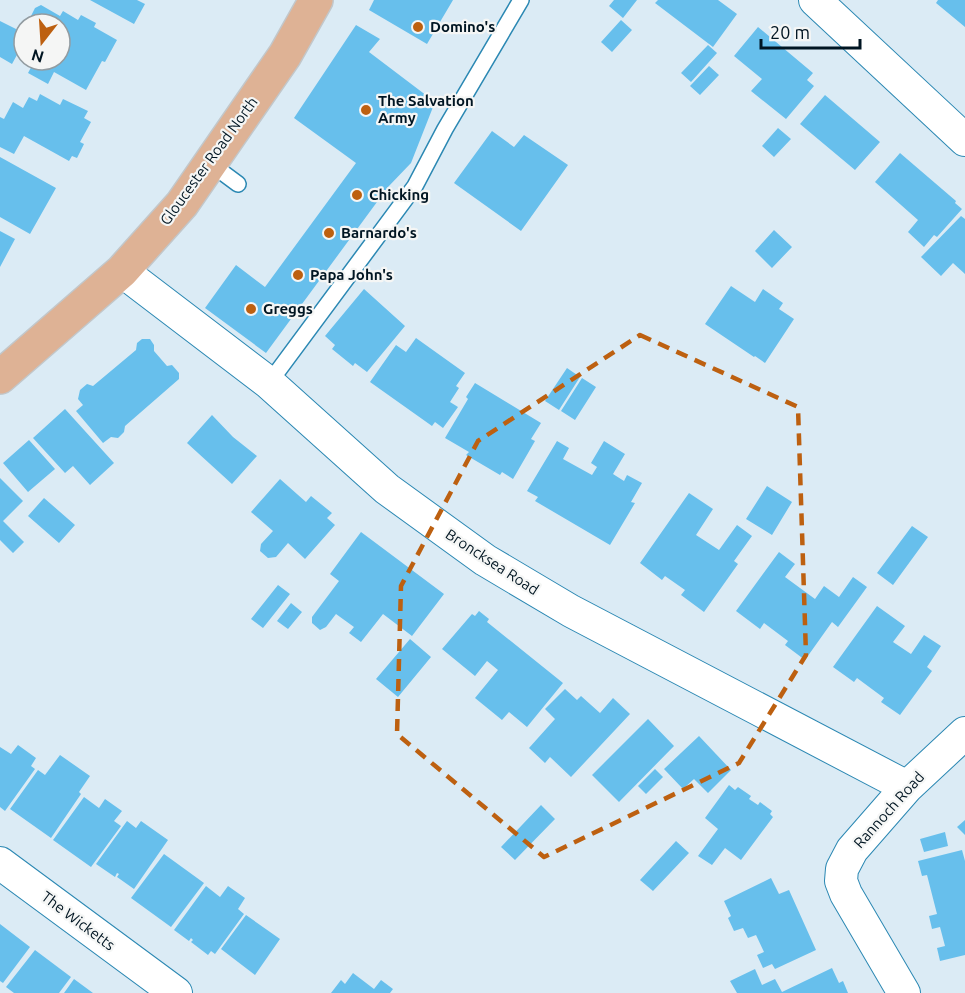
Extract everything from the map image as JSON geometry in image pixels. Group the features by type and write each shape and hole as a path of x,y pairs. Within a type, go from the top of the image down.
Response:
{"main road":[{"name":"Gloucester Road North","path":"0,377 122,271 182,204 285,55 316,0"}],"street":[{"path":"815,0 965,140"},
{"name":"Broncksea Road","path":"122,271 269,383 387,489 485,560 571,611 907,787"},
{"name":"Rannoch Road","path":"903,993 846,894 841,881 842,869 852,850 907,787 965,734"},
{"name":"The Wicketts","path":"0,863 159,988"}],"lane":[{"path":"269,383 415,186 445,129 521,0"},
{"path":"210,164 238,184"}],"highlighted area":[{"path":"640,335 798,407 806,655 739,763 544,857 397,734 401,586 478,441"}],"building":[{"path":"90,0 137,0 145,4 134,24"},
{"name":"Domino's","path":"374,0 453,0 427,44 369,10"},
{"path":"614,0 637,0 623,18 609,6"},
{"path":"658,0 718,0 737,14 713,47 655,3"},
{"path":"938,0 965,0 965,27 936,3"},
{"path":"41,5 53,12 33,12"},
{"path":"81,15 96,23 94,27 117,40 86,90 54,72 72,72 72,16 78,20"},
{"path":"621,20 632,30 612,52 601,42"},
{"path":"0,21 12,27 12,64 0,57"},
{"path":"356,25 380,39 369,52 435,102 411,163 388,187 266,353 205,308 236,265 265,287 356,163 294,118"},
{"path":"758,27 813,73 807,80 814,86 786,119 751,91 762,79 734,56"},
{"path":"708,45 717,53 691,82 681,73"},
{"path":"709,66 719,75 700,95 690,86"},
{"path":"29,72 54,72 48,84"},
{"path":"40,94 60,105 63,99 88,111 84,118 91,122 80,142 84,144 77,158 72,156 69,161 24,136 14,154 0,147 0,117 4,119 13,102 23,108 29,97 37,101"},
{"path":"825,95 880,142 855,170 800,124"},
{"path":"778,128 791,139 774,157 762,146"},
{"path":"492,131 514,147 524,135 568,165 521,231 454,183"},
{"path":"900,153 956,201 955,203 962,209 937,237 934,235 924,247 908,232 918,220 875,182"},
{"path":"0,157 56,188 30,234 0,217"},
{"path":"961,216 965,219 965,274 953,263 941,276 921,257"},
{"path":"774,230 792,247 772,268 755,251"},
{"path":"0,231 15,239 0,267"},
{"path":"731,286 755,302 763,289 783,303 779,309 794,319 765,363 705,324"},
{"path":"364,289 405,326 367,372 355,363 353,366 332,349 335,345 325,336"},
{"path":"416,338 465,373 456,386 459,388 450,402 458,407 443,428 435,422 432,426 370,382 396,345 406,352"},
{"path":"142,339 150,339 154,345 154,351 167,366 172,365 179,373 179,379 125,426 124,432 118,438 111,437 103,443 76,411 83,405 78,399 80,390 87,384 93,386 136,350 137,343"},
{"path":"567,368 580,377 559,410 545,401"},
{"path":"582,378 596,387 575,420 561,411"},
{"path":"475,383 541,423 531,439 535,441 513,479 502,472 500,475 466,455 469,452 445,438"},
{"path":"65,409 114,463 90,485 73,466 65,473 33,438"},
{"path":"212,415 233,437 257,456 232,484 187,443"},
{"path":"29,440 55,469 28,492 3,463"},
{"path":"557,441 569,448 563,459 592,475 597,467 591,463 604,441 625,454 613,474 624,481 627,475 642,483 631,502 635,503 610,545 535,501 538,497 527,491"},
{"path":"0,478 23,501 3,521 24,542 13,553 0,540"},
{"path":"280,479 306,502 311,496 332,513 327,518 335,525 305,559 288,543 276,557 268,558 260,551 261,544 273,531 251,512"},
{"path":"767,486 792,502 772,535 746,519"},
{"path":"689,493 713,509 696,535 719,550 737,525 752,536 734,561 738,564 704,612 681,595 685,590 665,576 662,580 640,563"},
{"path":"44,498 75,525 59,543 28,516"},
{"path":"912,526 928,537 893,585 877,573"},
{"path":"361,532 444,594 412,636 383,614 361,642 349,633 354,627 336,614 326,627 320,630 312,623 312,617 339,581 330,574"},
{"path":"779,552 795,564 785,577 815,599 824,586 839,597 853,577 867,587 838,627 832,622 805,660 785,645 788,641 764,623 760,629 736,611"},
{"path":"278,585 290,594 263,628 251,619"},
{"path":"291,603 302,612 288,629 277,621"},
{"path":"877,606 905,626 893,642 911,654 924,635 941,646 927,667 932,671 900,715 881,702 884,698 857,678 854,682 833,667"},
{"path":"479,611 489,619 487,622 563,683 527,727 509,712 502,720 475,698 498,670 487,661 475,676 442,649 472,614 475,616"},
{"path":"410,639 431,657 398,697 376,679"},
{"path":"565,689 577,700 581,696 600,713 613,698 630,714 571,777 550,757 545,763 529,748 555,719 545,709"},
{"path":"648,719 674,746 619,802 592,775"},
{"path":"699,736 731,770 708,793 694,779 683,789 664,769"},
{"path":"18,745 36,758 31,766 35,769 5,811 0,807 0,747 11,754"},
{"path":"60,755 90,776 79,792 81,794 51,838 10,809 38,770 45,775"},
{"path":"655,769 663,777 646,794 638,786"},
{"path":"729,785 735,790 738,787 751,796 749,799 758,805 760,802 772,811 770,814 773,817 741,860 725,848 712,865 698,856 718,829 705,818"},
{"path":"84,797 99,808 105,799 122,811 114,821 121,826 91,867 53,840"},
{"path":"541,805 555,819 515,860 501,847"},
{"path":"965,820 965,835 957,827"},
{"path":"127,821 136,828 141,821 168,840 134,889 117,877 119,874 117,873 115,877 96,864"},
{"path":"945,832 948,846 924,852 920,839"},
{"path":"676,841 689,853 653,891 640,880"},
{"path":"962,850 965,861 965,955 940,961 937,948 945,946 940,927 932,929 929,916 937,914 927,875 922,876 918,861"},
{"path":"164,854 204,883 171,927 131,898"},
{"path":"771,878 779,894 789,890 816,950 775,969 772,964 763,968 757,955 764,952 756,935 748,938 743,928 734,931 728,918 731,916 724,901"},
{"path":"206,886 220,897 228,886 245,898 238,909 244,914 215,954 211,951 208,955 191,942 193,940 191,938 189,941 174,930"},
{"path":"246,915 280,939 255,975 221,949"},
{"path":"0,924 30,947 3,983 0,981"},
{"path":"35,950 71,977 59,993 14,993 6,987"},
{"path":"832,968 839,983 843,981 848,993 737,993 730,981 755,969 762,985 775,979 782,992"},
{"path":"353,973 374,989 381,980 393,989 390,993 331,993 341,980 345,984"},
{"path":"74,979 93,993 64,993"}],"place":[{"name":"Domino's","path":"418,27"},
{"name":"The Salvation Army","path":"366,110"},
{"name":"Chicking","path":"357,195"},
{"name":"Barnardo's","path":"329,233"},
{"name":"Papa John's","path":"298,275"},
{"name":"Greggs","path":"251,309"}]}
